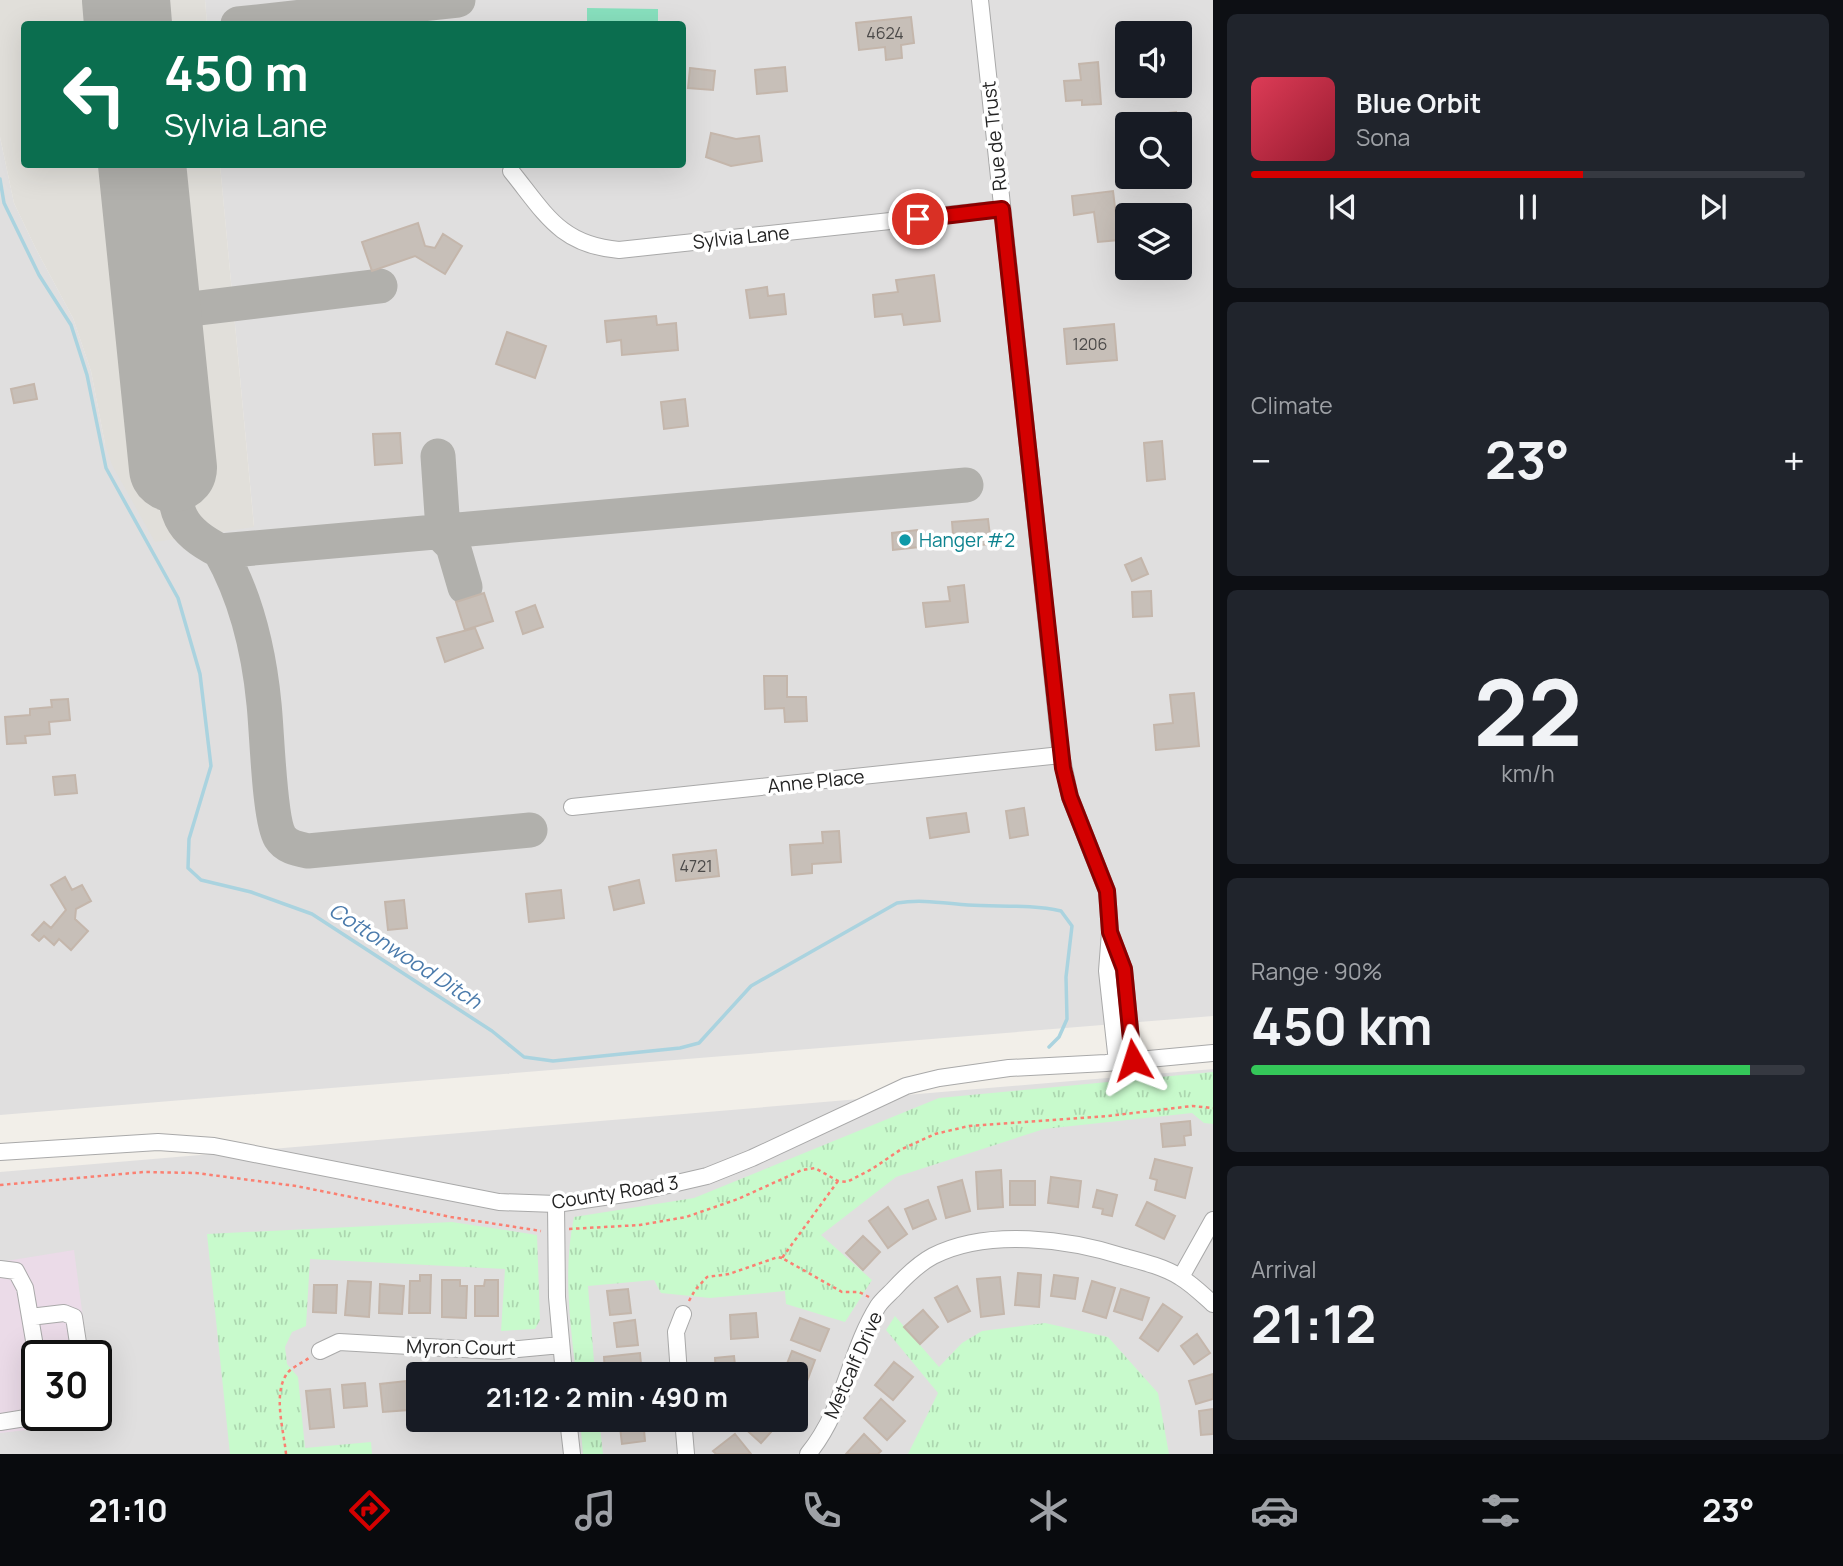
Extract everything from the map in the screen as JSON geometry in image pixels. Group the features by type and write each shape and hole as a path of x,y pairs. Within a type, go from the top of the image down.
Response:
{"street":[{"name":"Rue de Trust","path":"980,0 1061,755 1070,797 1107,891 1110,932 1107,971 1125,1061"},
{"name":"Sylvia Lane","path":"511,171 546,215 566,235 597,248 618,250 1002,209"},
{"name":"Anne Place","path":"572,807 1061,755"},
{"name":"County Road 3","path":"0,1152 158,1142 214,1146 499,1202 556,1204 638,1192 707,1176 752,1158 906,1086 939,1078 1009,1068 1213,1053"},
{"path":"556,1204 557,1297 563,1362"},
{"path":"1181,1277 1213,1220"},
{"name":"Metcalf Drive","path":"808,1454 838,1405 879,1305 903,1279 932,1256 967,1244 1027,1239 1096,1248 1181,1277 1213,1304"},
{"path":"0,1269 16,1271 20,1277 25,1288 34,1340"},
{"path":"30,1317 64,1313 74,1317 78,1340"},
{"path":"678,1362 676,1332 683,1314"},
{"name":"Myron Court","path":"320,1350 338,1342 498,1351 561,1345"},
{"path":"0,1422 21,1419"},
{"path":"569,1432 572,1454"},
{"path":"684,1432 686,1454"}],"path":[{"path":"568,1229 640,1225 686,1217 738,1199 802,1170 815,1168 838,1181 847,1182 900,1150 935,1134 969,1126 1108,1116 1192,1106 1213,1108"},
{"path":"0,1185 144,1172 196,1173 296,1186 451,1217 546,1230"},
{"path":"782,1258 838,1181"},
{"path":"683,1314 695,1290 707,1277 729,1275 778,1257 842,1292 863,1294 879,1305"},
{"path":"286,1454 280,1397 282,1384 287,1372 320,1350"}],"shaded area":[{"path":"0,0 205,0 207,21 21,21 21,168 220,168 254,527 155,542 112,465 105,444 91,371 73,318 14,203 0,137"},
{"path":"205,0 1213,0 1213,1016 0,1115 0,137 14,203 73,318 91,371 105,444 254,526 220,168 686,168 686,21 207,21"},
{"path":"1213,1069 1213,1454 0,1454 0,1172"},
{"path":"74,1250 86,1340 21,1340 21,1431 0,1433 0,1262"}],"green space":[{"path":"587,8 658,9 658,21 587,21"},
{"path":"1213,1072 1213,1124 1204,1123 1192,1113 1044,1129 896,1177 821,1235 872,1280 845,1322 786,1304 785,1291 710,1298 661,1293 654,1280 588,1286 594,1362 575,1362 568,1276 574,1217 694,1198 939,1098"},
{"path":"452,1222 537,1235 540,1320 535,1329 501,1331 505,1269 310,1259 306,1326 292,1332 285,1347 287,1364 298,1377 305,1448 371,1442 372,1454 230,1454 207,1234"},
{"path":"895,1316 939,1367 962,1343 982,1331 1045,1323 1108,1337 1158,1393 1169,1454 908,1454 938,1393 886,1330"},
{"path":"581,1432 600,1432 603,1454 583,1454"}],"building":[{"path":"911,17 914,43 901,45 902,58 886,60 885,47 859,50 856,23"},
{"path":"1098,62 1101,104 1082,105 1082,100 1066,101 1064,81 1081,80 1079,64"},
{"path":"785,67 787,91 757,94 755,70"},
{"path":"690,68 715,71 713,90 688,88"},
{"path":"711,133 736,139 759,136 762,161 731,166 706,157"},
{"path":"1113,191 1115,240 1098,242 1094,212 1074,215 1072,196"},
{"path":"418,223 425,246 435,248 443,234 462,246 445,274 415,256 372,271 362,242"},
{"path":"934,275 940,321 904,325 902,314 875,317 873,295 898,292 896,280"},
{"path":"767,287 768,296 784,294 786,314 750,318 746,290"},
{"path":"656,316 657,325 676,323 678,350 622,355 621,340 607,342 605,321"},
{"path":"1114,324 1117,360 1067,364 1064,329"},
{"path":"507,332 546,346 535,378 496,364"},
{"path":"34,384 37,399 14,403 11,389"},
{"path":"685,399 688,426 664,429 661,402"},
{"path":"400,433 402,463 375,465 373,434"},
{"path":"1162,441 1165,479 1147,481 1144,443"},
{"path":"988,519 991,544 954,547 952,522"},
{"name":"Hanger #2","path":"917,530 919,547 893,550 892,533"},
{"path":"1141,558 1148,574 1132,581 1125,565"},
{"path":"964,585 968,622 926,627 923,603 950,601 948,587"},
{"path":"1151,591 1152,616 1133,617 1132,592"},
{"path":"484,593 493,621 465,630 456,602"},
{"path":"535,605 543,627 523,634 516,612"},
{"path":"475,628 483,648 445,662 437,638"},
{"path":"764,676 787,676 787,697 806,697 807,721 785,722 784,708 765,709"},
{"path":"1194,693 1199,746 1156,750 1154,725 1173,723 1170,695"},
{"path":"68,699 70,720 49,722 50,734 25,736 26,743 7,744 5,717 30,715 30,709 52,707 51,700"},
{"path":"75,775 77,793 55,795 53,777"},
{"path":"1024,808 1028,835 1010,838 1006,811"},
{"path":"966,813 969,832 930,838 927,818"},
{"path":"839,831 841,862 812,864 812,873 792,875 790,845 823,843 822,832"},
{"path":"716,850 719,876 676,881 673,855"},
{"path":"65,877 72,890 82,885 91,901 76,909 75,919 88,931 71,950 59,939 54,945 44,936 39,941 32,935 44,922 51,928 66,910 51,885"},
{"path":"639,880 644,903 614,910 609,887"},
{"path":"561,890 564,918 529,922 526,894"},
{"path":"404,900 407,928 388,930 385,902"},
{"path":"1190,1121 1191,1135 1184,1136 1185,1145 1163,1147 1161,1124"},
{"path":"1155,1159 1192,1168 1185,1198 1155,1190 1157,1180 1150,1178"},
{"path":"1001,1170 1003,1207 978,1209 976,1172"},
{"path":"1051,1177 1081,1181 1078,1207 1048,1203"},
{"path":"962,1180 970,1211 946,1218 938,1187"},
{"path":"1010,1181 1035,1181 1035,1205 1010,1205"},
{"path":"1097,1190 1117,1195 1112,1216 1102,1214 1103,1209 1093,1207"},
{"path":"928,1200 936,1219 913,1229 905,1209"},
{"path":"1147,1202 1175,1216 1164,1239 1136,1225"},
{"path":"888,1207 907,1234 888,1248 869,1221"},
{"path":"863,1236 880,1252 863,1270 846,1253"},
{"path":"1018,1273 1041,1275 1039,1307 1015,1305"},
{"path":"420,1275 431,1275 430,1313 409,1313 410,1281 420,1281"},
{"path":"1054,1275 1078,1278 1075,1299 1051,1296"},
{"path":"1000,1277 1004,1314 981,1317 977,1279"},
{"path":"442,1280 460,1280 460,1286 467,1286 466,1318 442,1317"},
{"path":"485,1280 498,1280 498,1316 475,1316 475,1286 484,1286"},
{"path":"348,1281 371,1282 369,1317 345,1315"},
{"path":"1092,1281 1115,1288 1106,1318 1083,1311"},
{"path":"380,1284 404,1286 402,1314 379,1313"},
{"path":"314,1285 337,1285 336,1313 313,1312"},
{"path":"957,1286 970,1311 948,1322 935,1298"},
{"path":"628,1289 631,1313 610,1315 607,1291"},
{"path":"1121,1289 1149,1298 1142,1320 1114,1311"},
{"path":"1163,1304 1182,1317 1158,1351 1140,1338"},
{"path":"923,1310 938,1327 920,1344 904,1327"},
{"path":"756,1313 758,1337 731,1339 730,1315"},
{"path":"800,1318 829,1329 820,1351 791,1340"},
{"path":"635,1320 638,1345 617,1347 614,1323"},
{"path":"1197,1334 1210,1353 1194,1364 1181,1346"},
{"path":"792,1351 815,1360 808,1379 808,1362 788,1362"},
{"path":"640,1353 641,1362 604,1362 604,1357"},
{"path":"734,1356 735,1362 715,1362 715,1358"},
{"path":"894,1362 913,1377 893,1400 875,1385"},
{"path":"1213,1374 1213,1399 1196,1404 1189,1381"},
{"path":"406,1381 406,1410 383,1412 380,1384"},
{"path":"365,1383 367,1406 344,1408 342,1385"},
{"path":"330,1389 334,1427 310,1429 306,1391"},
{"path":"881,1399 905,1421 887,1440 864,1418"},
{"path":"1213,1409 1213,1434 1201,1435 1199,1411"},
{"path":"621,1432 644,1432 645,1441 622,1444"},
{"path":"749,1432 771,1432 761,1443"},
{"path":"735,1434 751,1454 716,1454 713,1451"},
{"path":"864,1434 881,1451 878,1454 846,1454"}],"waterway":[{"name":"Cottonwood Ditch","path":"0,179 4,203 39,275 71,325 87,375 106,468 178,598 200,674 211,766 189,839 188,868 201,880 251,892 312,914 492,1031 524,1057 553,1061 680,1048 699,1043 751,986 897,903 915,901 1061,911 1072,926 1066,977 1067,1019 1059,1037 1049,1047"}],"taxiway":[{"path":"266,21 458,0"},
{"path":"158,313 380,286"},
{"path":"438,456 443,530"},
{"path":"173,468 175,496 181,518 195,535 220,551 966,485"},
{"path":"438,531 453,546 465,587"},
{"path":"220,551 237,587 255,645 264,704 273,812 276,827 285,843 308,851 530,830"}],"runway":[{"path":"126,0 128,21"},
{"path":"142,168 173,468"}],"place":[{"name":"Hanger #2","path":"905,540"}],"route":[{"path":"918,219 1002,209 1063,768 1070,797 1107,891 1110,932 1124,969 1133,1060"}]}
